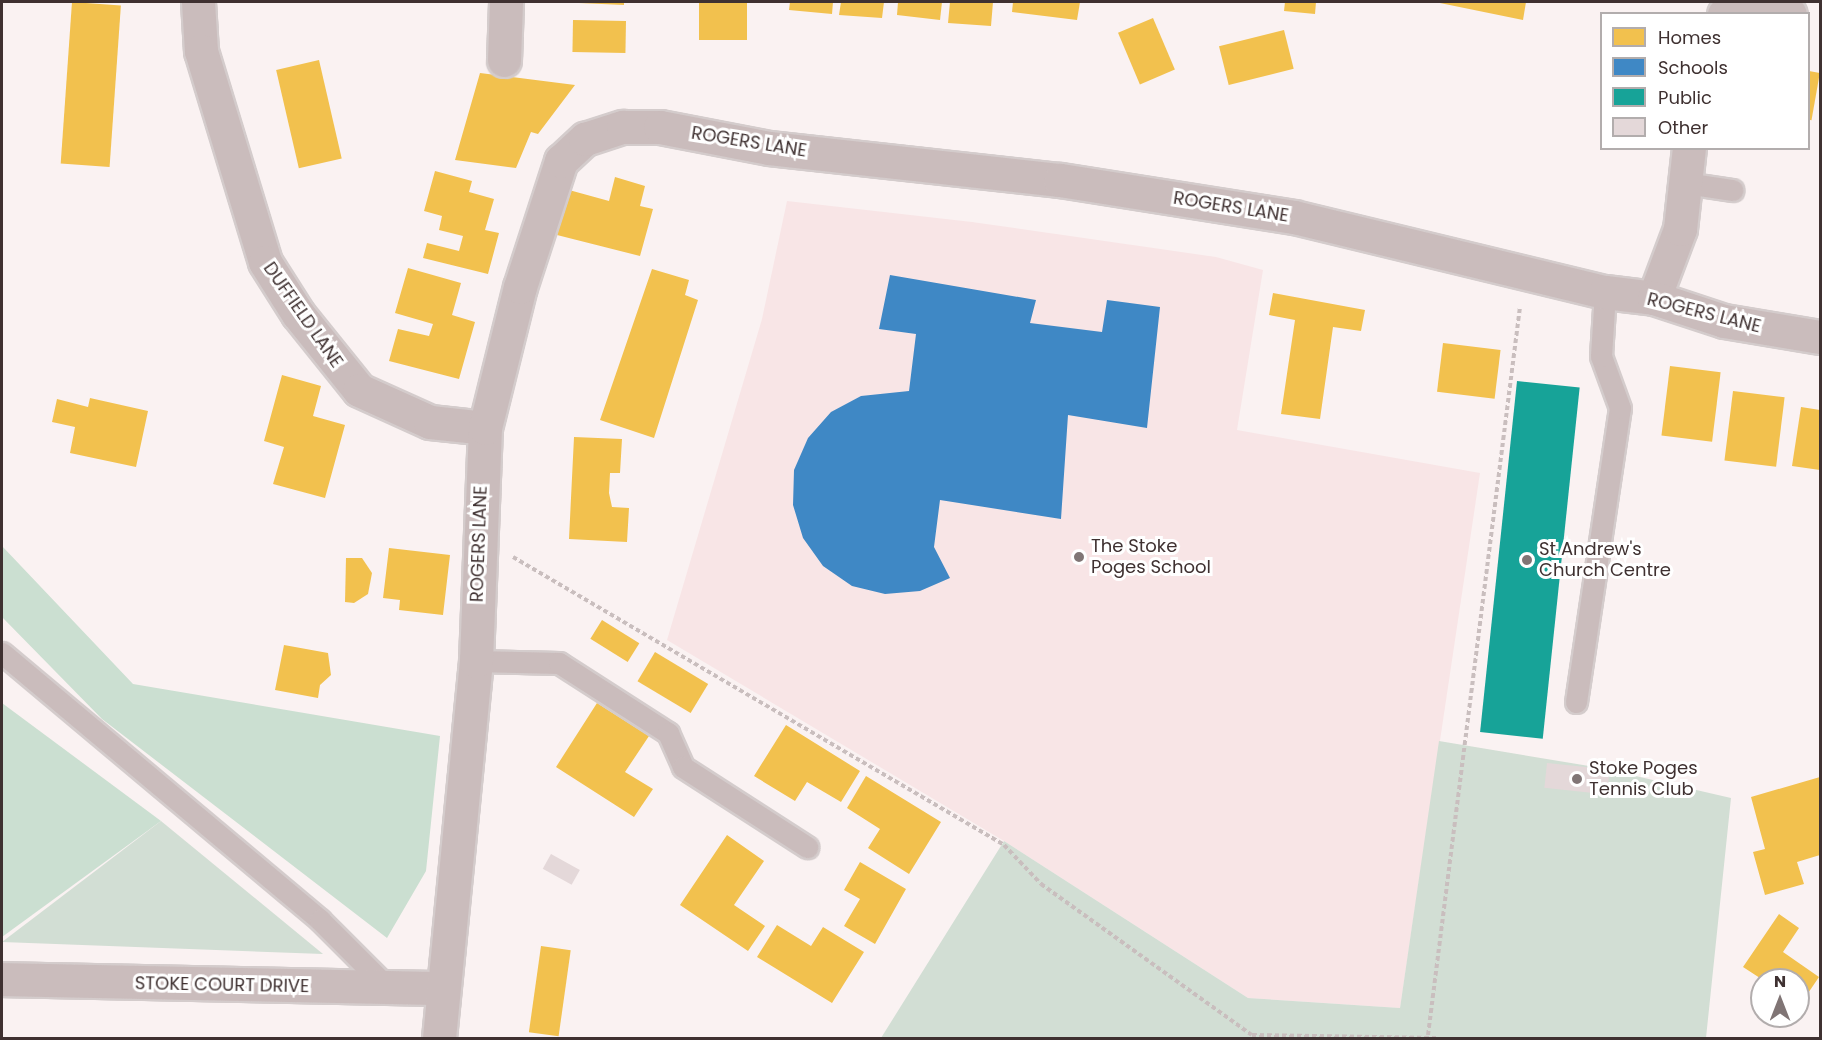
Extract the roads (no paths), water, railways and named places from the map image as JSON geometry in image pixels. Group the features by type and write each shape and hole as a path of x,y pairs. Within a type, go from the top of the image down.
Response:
{"street":[{"name":"DUFFIELD LANE","path":"198,2 201,51 265,262 298,314 359,390 430,422 485,428"},
{"path":"504,60 506,2"},
{"path":"1727,12 1731,9 1763,12"},
{"name":"ROGERS LANE","path":"439,1038 476,661 476,563 485,428 520,287 561,161 585,139 623,127 660,127 769,148 1060,180 1294,218 1605,292 1654,298 1724,321 1821,338"},
{"path":"1654,298 1680,229 1689,150"},
{"name":"STOKE COURT DRIVE","path":"2,979 389,989 443,988"}],"lane":[{"path":"1685,183 1732,190"},
{"path":"1576,702 1620,408 1602,356 1605,292"},
{"path":"2,653 320,921 389,989"},
{"path":"476,661 559,663 668,733 683,767 807,847"}],"place":[{"name":"The Stoke Poges School","path":"1079,557"},
{"name":"St Andrew's Church Centre","path":"1527,560"},
{"name":"Stoke Poges Tennis Club","path":"1577,779"}]}
